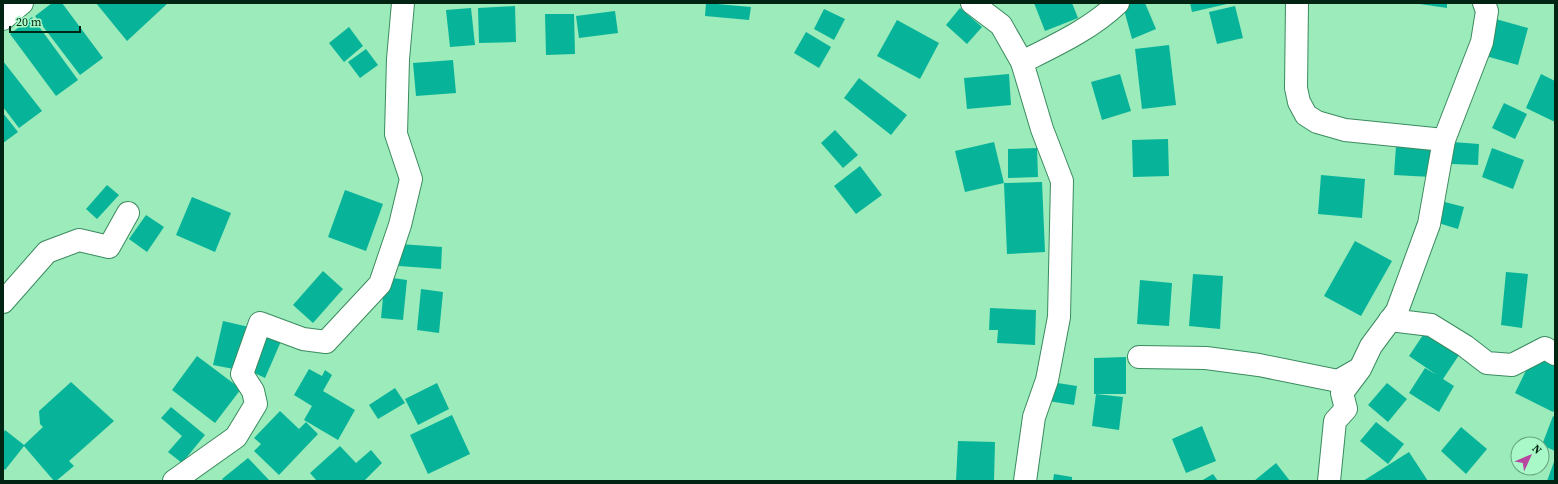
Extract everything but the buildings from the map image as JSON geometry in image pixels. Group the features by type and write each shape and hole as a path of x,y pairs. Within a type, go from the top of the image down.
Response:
{"street":[{"path":"3,20 22,3"},
{"path":"174,481 236,437 256,404 254,391 242,374 260,323 303,339 326,342 380,284 400,225 411,179 396,134 398,59 403,3"},
{"path":"972,3 1001,26 1022,62 1042,128 1062,181 1060,317 1047,380 1034,417 1025,481"},
{"path":"1022,62 1068,39 1109,12 1118,3"},
{"path":"1297,3 1296,88 1299,102 1306,115 1323,124 1345,130 1444,140"},
{"path":"1329,481 1335,421 1346,409 1342,393 1360,369 1371,346 1397,311 1429,224 1444,140 1482,42 1490,6"},
{"path":"3,302 47,252 79,240 109,247 128,213"},
{"path":"1390,320 1431,325 1465,346 1487,363 1512,365 1545,348 1555,354"},
{"path":"1140,358 1175,357 1259,364 1338,381 1360,369"}]}
